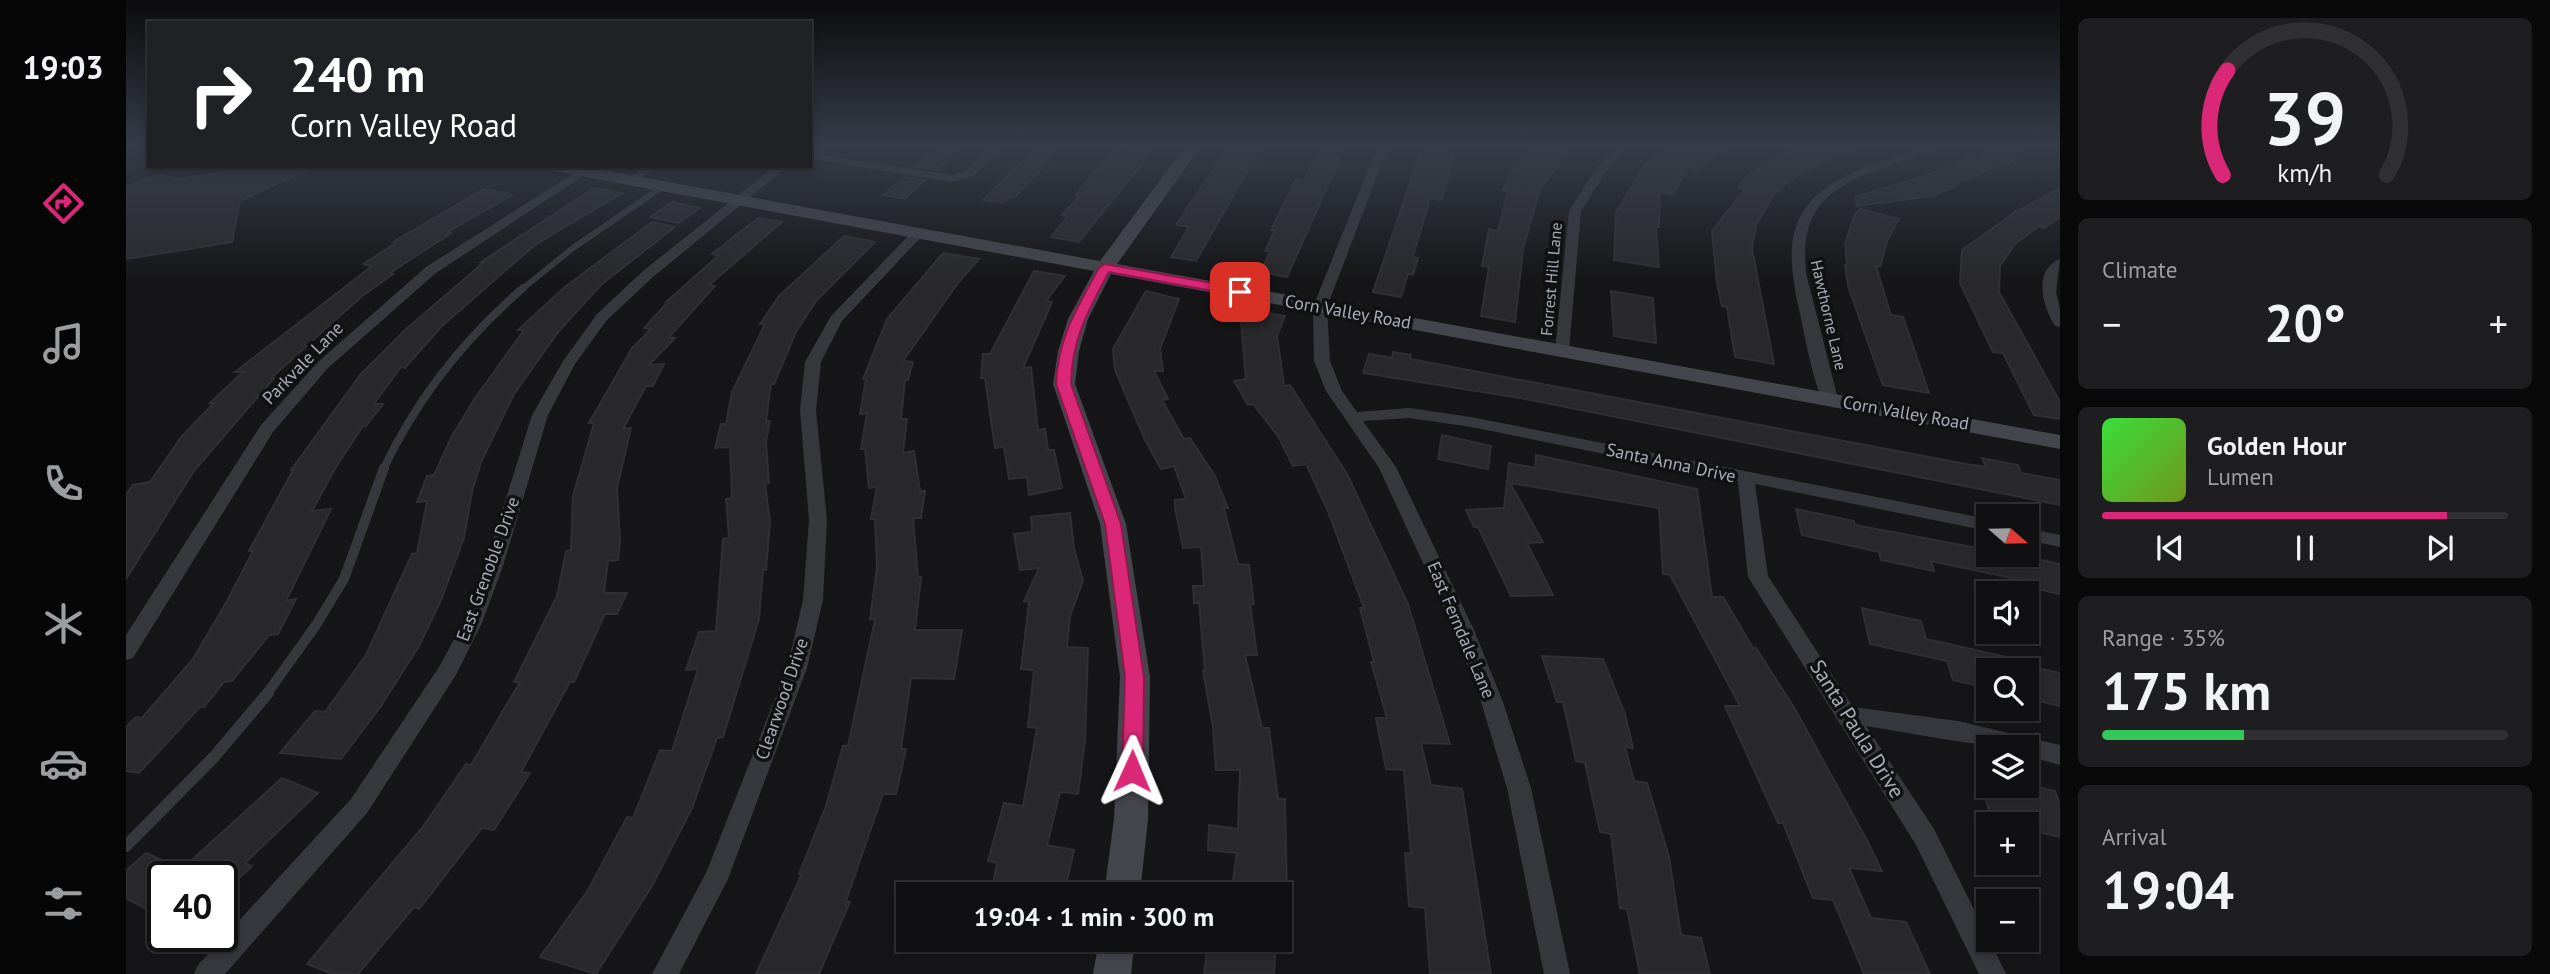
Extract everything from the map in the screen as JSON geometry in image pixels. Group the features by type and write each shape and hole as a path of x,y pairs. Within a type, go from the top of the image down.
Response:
{"main road":[{"name":"Corn Valley Road","path":"680,190 2060,442"},
{"path":"1123,882 1131,819 1135,677 1113,524 1063,384 1064,360 1071,332 1105,268 1162,190"},
{"path":"1112,974 1115,952"}],"street":[{"name":"Parkvale Lane","path":"126,652 267,429 323,365 431,270 554,190"},
{"name":"East Grenoble Drive","path":"208,974 359,806 449,669 472,624 494,566 540,415 568,364 602,317 750,190"},
{"path":"1320,307 1366,190"},
{"name":"Forrest Hill Lane","path":"1562,351 1575,211 1588,190"},
{"name":"Hawthorne Lane","path":"1830,399 1798,266 1798,234 1806,215 1820,198 1831,190"},
{"name":"Clearwood Drive","path":"665,974 716,879 797,668 813,600 818,520 808,410 813,362 836,319 917,234"},
{"path":"2060,263 2047,287 2050,307 2060,323"},
{"name":"East Ferndale Lane","path":"1320,307 1322,360 1334,391 1387,467 1464,630 1492,702 1518,788 1557,974"},
{"name":"Santa Anna Drive","path":"1353,417 1409,413 1471,422 1976,523"},
{"name":"Santa Paula Drive","path":"1746,478 1758,577 1925,837 1993,974"},
{"path":"2039,537 2060,541"},
{"path":"1849,715 1958,730 2060,755"}],"lane":[{"path":"126,846 183,794 246,723 340,587 379,481 417,410 459,353 510,299 564,253 657,190"}],"building":[{"path":"126,190 263,190 240,201 232,242 126,259"},
{"path":"482,190 512,195 448,232 451,233 390,273 393,274 361,297 271,378 274,378 194,471 126,579 126,495 133,485 150,482 182,436 214,403 210,403 243,372 235,372 372,266 363,264 396,243 393,242"},
{"path":"590,190 622,193 535,245 442,326 405,368 401,367 374,404 383,404 366,426 363,426 312,511 331,509 286,601 296,599 278,634 269,635 232,681 224,682 204,707 200,707 139,773 126,771 126,727 136,717 142,718 193,659 253,551 249,551 291,470 361,374 405,330 484,262 481,262"},
{"path":"888,190 914,190 905,199 883,195"},
{"path":"993,190 1021,190 1003,203 983,200"},
{"path":"1080,190 1120,190 1079,242 1051,237 1068,216 1062,215 1079,196 1076,195"},
{"path":"1199,190 1236,190 1196,261 1171,257 1189,227 1176,225"},
{"path":"1290,190 1326,190 1287,277 1261,272 1270,251 1265,251 1275,230 1271,230"},
{"path":"1408,190 1445,190 1442,200 1430,198 1413,257 1418,258 1413,275 1408,274 1401,297 1373,292"},
{"path":"1505,190 1540,190 1523,249 1515,322 1481,316 1489,267 1482,266 1489,229 1498,231 1508,191"},
{"path":"1629,190 1675,190 1673,195 1660,192 1659,227 1656,227 1659,267 1614,260 1616,212"},
{"path":"1744,190 1781,190 1776,191 1756,225 1752,248 1774,364 1735,357 1727,307 1722,306 1717,283 1712,231"},
{"path":"1877,190 1946,190 1932,196 1857,206 1855,197"},
{"path":"2060,190 2060,217 2044,228 2039,226 2015,244 2000,266 1999,292 2060,402 2060,419 2034,415 2003,353 1993,352 1960,283 1962,250 2015,212"},
{"path":"672,202 700,208 679,223 650,217"},
{"path":"1860,209 1899,219 1887,241 1880,267 1876,266 1891,315 1903,317 1929,393 1883,385 1848,286 1845,265 1845,243 1855,214"},
{"path":"758,218 782,222 709,285 715,286 669,337 675,338 649,365 664,364 653,386 646,386 623,429 631,428 617,488 620,542 618,560 608,561 604,593 627,593 617,614 605,614 574,682 570,682 521,772 530,773 494,830 482,828 419,909 414,907 358,974 333,974 307,964 422,828 466,764 471,765 520,682 514,682 557,596 566,551 571,550 573,496 594,423 589,423 632,348 651,329 644,328 666,302 718,256 712,254"},
{"path":"652,222 675,227 602,284 559,331 514,394 481,462 472,492 464,538 441,600 419,646 381,706 341,759 280,753 315,711 325,712 366,655 412,554 417,553 427,501 417,502 427,476 434,475 451,438 473,401 524,330 518,330 566,286"},
{"path":"844,236 875,242 816,301 796,332 774,384 771,384 766,421 770,421 766,441 769,483 765,484 770,522 766,570 763,570 759,619 723,737 717,738 692,808 652,886 596,974 540,957 588,890 627,817 633,818 660,750 672,751 698,669 686,670 699,632 716,631 723,539 729,538 726,499 732,498 730,447 715,448 721,424 726,424 732,392 765,324 760,324 779,296"},
{"path":"943,253 979,259 958,283 903,361 913,362 908,380 905,380 901,419 907,419 903,453 914,451 920,491 925,491 921,518 913,518 918,577 921,577 915,630 962,630 954,679 911,678 901,749 906,749 896,794 883,794 846,901 850,902 819,974 756,974 802,874 799,874 826,806 843,746 848,746 875,619 870,619 877,567 875,519 871,519 877,487 869,488 865,449 861,449 867,413 860,414 866,379 863,379 887,319"},
{"path":"1034,271 1065,276 1046,301 1052,302 1023,368 1031,367 1038,430 1045,429 1048,450 1054,450 1062,488 1029,495 1027,477 1009,479 1004,447 995,448 985,378 981,378 983,354 990,354"},
{"path":"1146,291 1179,299 1160,349 1163,371 1154,371 1168,399 1162,400 1184,439 1190,438 1215,476 1228,508 1224,508 1238,564 1249,565 1254,604 1250,604 1257,655 1245,655 1262,728 1269,728 1278,799 1285,799 1287,882 1233,882 1237,853 1208,850 1209,825 1238,829 1240,770 1216,770 1213,727 1203,671 1199,603 1194,603 1193,586 1204,586 1201,547 1183,548 1175,500 1186,499 1174,466 1161,469 1145,440 1115,370 1113,349"},
{"path":"1611,291 1653,298 1656,343 1614,336"},
{"path":"1247,310 1285,316 1277,336 1284,386 1290,385 1347,474 1408,604 1450,744 1421,743 1431,785 1462,789 1491,974 1430,974 1425,908 1409,906 1405,853 1411,854 1404,770 1386,769 1376,718 1387,718 1371,662 1374,662 1360,608 1364,608 1327,509 1306,464 1293,466 1278,436 1253,404 1248,405 1234,381 1246,379 1241,323"},
{"path":"1393,352 1411,355 1410,359 1966,464 1986,467 1982,458 2018,465 2021,473 2060,480 2060,505 1520,398 1363,373 1369,354 1392,358"},
{"path":"1442,435 1491,446 1488,469 1438,459"},
{"path":"1536,455 1697,489 1712,597 1723,597 1753,648 1756,648 1795,709 1868,842 1882,871 1849,868 1871,918 1906,922 1930,974 1864,974 1833,900 1813,898 1783,823 1778,823 1725,706 1740,706 1670,575 1663,574 1659,508 1510,483 1543,542 1527,543 1553,595 1511,596 1478,527 1474,527 1466,510 1504,508 1509,463 1535,468"},
{"path":"1796,509 1854,521 1855,525 1976,548 1976,567 2039,567 2039,560 2060,564 2060,594 2039,590 2039,581 2017,581 1931,561 1934,571 1881,560 1879,552 1802,535"},
{"path":"1070,513 1074,548 1083,581 1070,616 1067,647 1088,648 1085,741 1078,794 1060,792 1047,845 1074,850 1067,882 993,882 997,863 988,861 1004,803 1023,806 1037,728 1028,727 1034,670 1021,669 1029,602 1024,601 1039,568 1020,570 1014,534 1032,532 1031,517"},
{"path":"1862,608 1921,621 1926,639 2012,658 1976,658 1976,685 1953,680 1947,661 1870,644"},
{"path":"1542,656 1603,659 1625,714 1633,748 1625,747 1634,781 1647,783 1669,857 1681,935 1701,938 1710,974 1640,974 1627,909 1620,908 1611,834 1600,832 1585,763 1576,761 1563,702 1557,702"},
{"path":"2039,668 2060,673 2060,706 2039,701"},
{"path":"282,778 318,793 245,863 252,866 238,879 238,861 191,861"},
{"path":"2039,787 2055,791 2060,806 2060,837 2039,832 2039,812 1990,812 1985,798 2039,798"},
{"path":"146,853 164,861 147,861 147,909 126,898 126,871"},
{"path":"1207,952 1275,952 1274,974 1204,974"}],"route":[{"path":"1132,771 1135,677 1113,524 1093,461 1063,384 1064,360 1071,332 1105,268 1240,292"}]}
